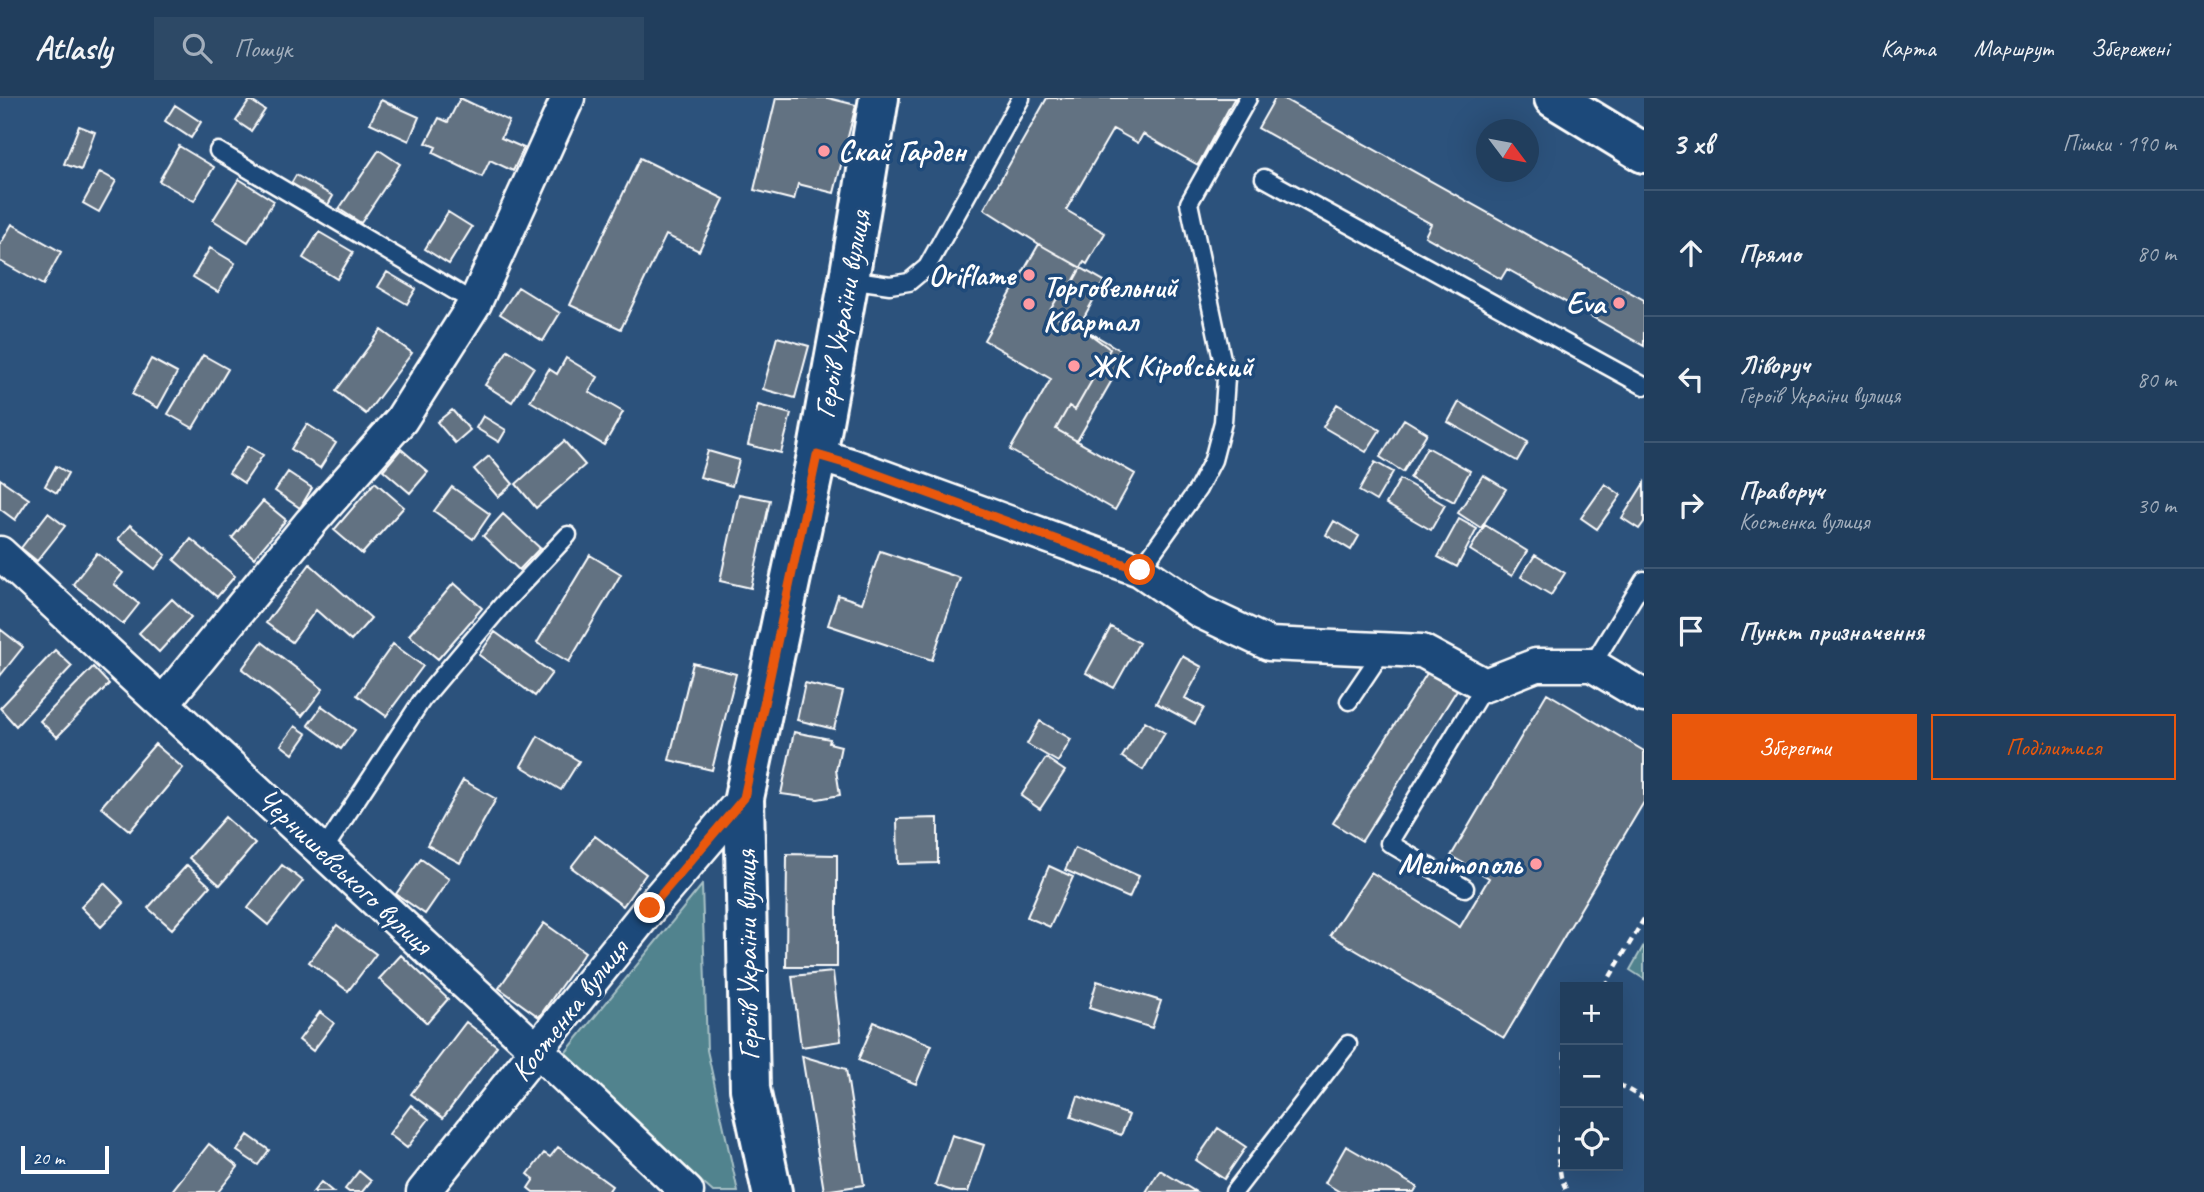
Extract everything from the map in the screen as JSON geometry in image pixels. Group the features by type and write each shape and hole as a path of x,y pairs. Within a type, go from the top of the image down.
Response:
{"main road":[{"name":"Героїв України вулиця","path":"772,1192 750,1089 744,798 817,455 879,98"},
{"path":"1554,98 1644,153"}],"street":[{"path":"163,703 311,522 401,420 475,303 568,98"},
{"path":"817,455 1140,570 1201,612 1269,644 1422,651 1485,685 1536,665 1592,666 1644,696"},
{"name":"Чернишевського вулиця","path":"0,553 687,1192"},
{"name":"Костенка вулиця","path":"423,1192 650,908 744,798"}],"lane":[{"path":"849,279 890,285 909,282 927,267 1021,98"},
{"path":"1140,570 1198,489 1213,460 1223,422 1226,378 1189,203 1248,98"},
{"path":"218,151 475,303"},
{"path":"1265,178 1644,386"},
{"path":"323,851 422,700 503,604 568,535"},
{"path":"1592,666 1644,580"},
{"path":"1349,702 1384,649"},
{"path":"1465,888 1390,843 1485,685"},
{"path":"1234,1192 1348,1044"}],"path":[{"path":"1607,982 1644,919"},
{"path":"1623,1087 1644,1099"},
{"path":"1565,1108 1559,1135 1559,1159 1561,1177 1567,1192"}],"green space":[{"path":"702,885 707,1050 738,1192 713,1192 562,1057"},
{"path":"1644,945 1644,979 1630,970"}],"building":[{"path":"460,98 509,121 501,138 524,148 513,171 490,160 482,177 433,153 436,147 426,143 439,118 448,122"},
{"path":"776,98 828,98 856,105 834,193 798,184 794,200 754,190"},
{"name":"Торговельний Квартал","path":"1047,98 1239,98 1238,101 1234,99 1198,165 1143,134 1138,143 1113,129 1066,210 1105,233 1087,264 1084,262 1067,293 1062,290 1048,314 1079,326 1110,349 1075,410 1069,406 1056,429 1135,474 1115,510 1010,450 1051,379 984,340 1039,244 984,209"},
{"path":"1275,98 1282,98 1644,300 1644,346 1507,269 1501,279 1425,236 1431,224 1258,128"},
{"path":"250,100 265,110 251,131 236,121"},
{"path":"381,100 419,117 409,141 370,123"},
{"path":"175,105 201,122 191,138 165,121"},
{"path":"79,126 95,132 81,170 64,164"},
{"path":"179,146 214,167 194,201 159,181"},
{"path":"379,150 400,164 361,223 339,209"},
{"path":"640,158 724,199 699,251 666,235 621,329 570,305"},
{"path":"100,172 116,181 99,212 83,203"},
{"path":"296,175 333,196 325,210 288,189"},
{"path":"239,179 274,201 248,242 213,220"},
{"path":"448,212 472,227 449,264 425,249"},
{"path":"12,224 61,252 43,285 0,261 0,245"},
{"path":"319,232 353,252 337,279 303,258"},
{"name":"ЖК Кіровський","path":"1039,244 1104,281 1079,326 1127,354 1077,441 1135,474 1115,510 1010,450 1051,379 984,340"},
{"path":"210,248 235,263 218,292 193,277"},
{"path":"387,272 416,289 407,304 378,287"},
{"path":"518,287 560,313 543,341 500,314"},
{"path":"381,330 412,353 366,414 336,391"},
{"path":"777,337 809,346 795,398 763,389"},
{"path":"508,350 534,367 512,402 485,385"},
{"path":"203,355 228,369 193,428 168,414"},
{"path":"566,358 598,377 589,392 623,412 604,445 530,401 549,369 557,374"},
{"path":"151,359 177,373 158,408 132,394"},
{"path":"1459,402 1528,442 1517,461 1448,422"},
{"path":"1337,404 1380,430 1366,452 1323,427"},
{"path":"758,405 791,414 781,453 748,445"},
{"path":"452,410 470,430 455,443 437,422"},
{"path":"483,416 506,430 499,442 476,428"},
{"path":"1404,419 1427,433 1403,472 1380,457"},
{"path":"307,424 336,443 320,468 291,449"},
{"path":"564,441 585,465 536,508 516,484"},
{"path":"248,446 263,455 244,483 229,473"},
{"path":"1427,447 1470,471 1454,502 1410,478"},
{"path":"401,449 428,472 410,493 383,470"},
{"path":"708,451 739,460 732,486 700,477"},
{"path":"489,456 513,484 498,497 474,469"},
{"path":"1375,462 1393,472 1376,501 1359,491"},
{"path":"56,466 68,473 57,493 45,486"},
{"path":"288,472 312,488 300,508 275,491"},
{"path":"1483,475 1506,489 1481,528 1458,513"},
{"path":"0,479 29,499 15,520 0,509"},
{"path":"1400,479 1445,505 1431,530 1386,504"},
{"path":"375,482 404,507 362,554 334,530"},
{"path":"1644,483 1644,522 1639,529 1622,518"},
{"path":"1605,484 1621,495 1597,529 1581,518"},
{"path":"452,487 490,514 473,539 434,511"},
{"path":"739,494 770,500 751,588 720,581"},
{"path":"263,501 286,520 254,558 232,538"},
{"path":"48,513 65,526 37,561 21,548"},
{"path":"503,514 540,548 519,570 483,536"},
{"path":"1459,519 1477,529 1457,567 1438,557"},
{"path":"1334,521 1359,536 1351,550 1326,535"},
{"path":"130,525 166,555 155,569 118,539"},
{"path":"1485,525 1527,551 1512,576 1470,550"},
{"path":"191,539 235,576 217,597 174,560"},
{"path":"880,551 960,578 932,660 828,625 838,595 862,603"},
{"path":"97,553 123,573 114,584 139,604 123,624 73,584"},
{"path":"590,555 621,574 569,662 537,643"},
{"path":"1535,555 1565,573 1551,595 1521,577"},
{"path":"310,564 371,618 351,641 316,610 292,642 266,623"},
{"path":"454,583 482,608 438,659 409,635"},
{"path":"172,599 191,617 159,652 139,633"},
{"path":"1111,627 1139,643 1114,688 1086,673"},
{"path":"0,629 23,647 0,676"},
{"path":"495,632 552,673 535,696 479,655"},
{"path":"262,642 323,689 302,716 242,669"},
{"path":"393,644 423,666 386,716 357,695"},
{"path":"55,650 72,666 16,726 0,708"},
{"path":"1182,656 1202,667 1185,698 1204,708 1195,724 1156,703"},
{"path":"693,663 736,674 712,770 669,760"},
{"path":"93,667 109,684 57,737 40,721"},
{"path":"1429,670 1458,688 1362,841 1333,823"},
{"path":"805,683 843,692 834,729 797,720"},
{"name":"Мелітополь","path":"1547,693 1644,751 1644,802 1504,1038 1330,935 1371,872 1460,927 1489,878 1451,856"},
{"path":"322,706 355,730 341,749 308,725"},
{"path":"1040,721 1071,739 1058,762 1027,744"},
{"path":"1145,721 1165,733 1143,770 1122,757"},
{"path":"295,726 307,734 293,754 281,745"},
{"path":"794,732 830,739 829,743 841,746 836,770 840,795 818,799 781,794"},
{"path":"538,736 579,761 561,790 521,766"},
{"path":"155,744 183,768 130,831 101,807"},
{"path":"1046,758 1065,771 1040,809 1021,796"},
{"path":"463,780 496,799 460,863 427,845"},
{"path":"225,817 255,844 220,885 189,858"},
{"path":"938,818 938,863 898,864 897,819"},
{"path":"595,836 646,874 623,906 571,867"},
{"path":"1075,848 1139,876 1129,898 1065,870"},
{"path":"787,854 837,855 837,967 786,967"},
{"path":"421,859 449,879 425,914 396,894"},
{"path":"187,865 210,886 172,929 148,908"},
{"path":"282,865 303,881 268,925 248,908"},
{"path":"1049,866 1073,877 1050,927 1027,917"},
{"path":"104,883 124,903 101,927 81,907"},
{"path":"544,923 585,952 539,1017 499,988"},
{"path":"337,925 376,954 348,991 309,962"},
{"path":"401,955 448,999 427,1023 379,979"},
{"path":"833,972 841,1041 801,1047 792,976"},
{"path":"1097,981 1161,1001 1152,1028 1089,1008"},
{"path":"320,1012 334,1023 313,1051 299,1040"},
{"path":"466,1022 497,1046 443,1118 411,1094"},
{"path":"874,1022 932,1045 916,1084 858,1060"},
{"path":"802,1056 846,1069 864,1185 824,1191"},
{"path":"1078,1096 1129,1115 1121,1135 1071,1117"},
{"path":"411,1105 429,1119 407,1148 389,1134"},
{"path":"1218,1128 1246,1147 1224,1179 1196,1160"},
{"path":"248,1135 269,1150 258,1165 237,1151"},
{"path":"952,1135 984,1145 968,1192 955,1192 935,1185"},
{"path":"209,1144 238,1167 218,1192 171,1192"},
{"path":"1346,1146 1417,1187 1414,1192 1340,1192 1325,1183"},
{"path":"558,1147 612,1186 608,1192 533,1192 528,1188 534,1179 528,1174 544,1153 550,1157"},
{"path":"1160,1170 1196,1192 1146,1192"},
{"path":"359,1171 371,1181 362,1192 349,1192 345,1189"},
{"path":"321,1182 333,1192 313,1192"}],"place":[{"name":"Скай Гарден","path":"824,151"},
{"name":"Oriflame","path":"1029,275"},
{"name":"Eva","path":"1619,303"},
{"name":"Торговельний Квартал","path":"1029,304"},
{"name":"ЖК Кіровський","path":"1074,366"},
{"name":"Мелітополь","path":"1536,864"}],"route":[{"path":"650,908 744,798 817,455 1140,570"}]}
